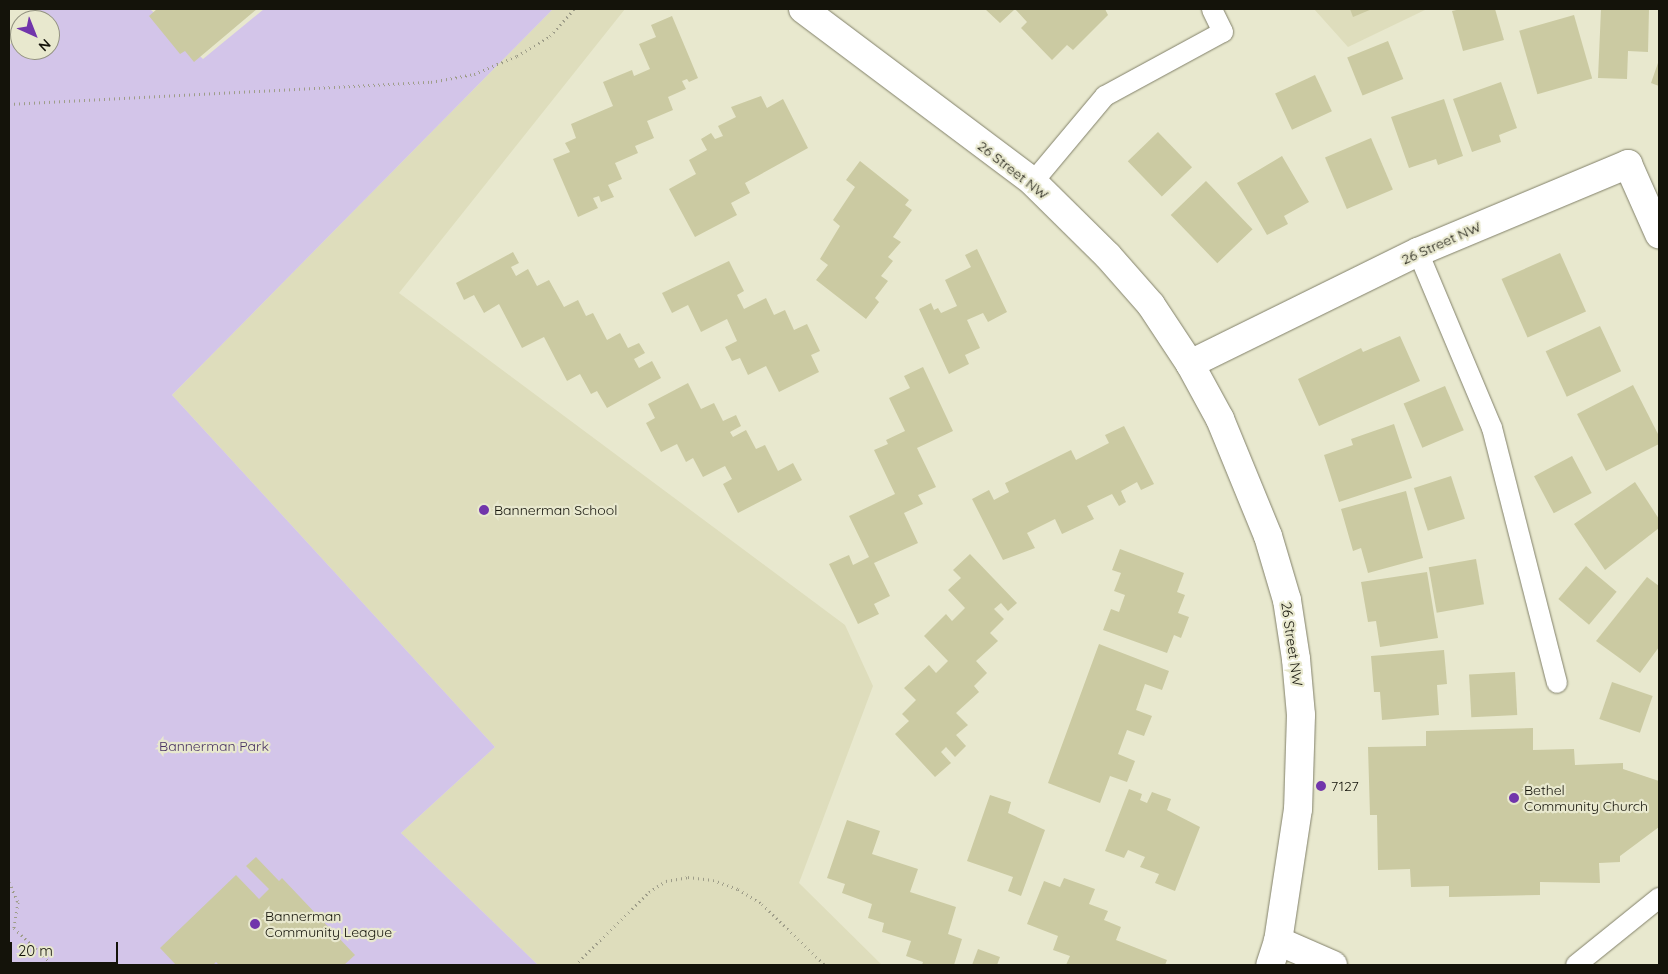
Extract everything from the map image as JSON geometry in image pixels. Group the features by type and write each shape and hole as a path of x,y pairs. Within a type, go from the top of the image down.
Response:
{"street":[{"name":"26 Street NW","path":"803,9 1033,182 1108,256 1151,305 1190,364 1245,474 1268,536 1287,600 1296,659 1301,715 1298,809 1274,953"},
{"name":"26 Street NW","path":"1190,364 1418,252 1628,164 1659,234"},
{"path":"1274,953 1333,965"}],"lane":[{"path":"1033,182 1105,96 1223,32 1212,9"},
{"path":"1418,252 1492,428 1557,683"},
{"path":"1576,965 1659,898"}],"path":[{"path":"9,104 431,82 474,74 518,56 550,36 574,9"},
{"path":"575,965 649,892 666,881 688,877 714,880 738,889 762,904 825,965"},
{"path":"9,882 18,902 14,928 52,965"}],"shaded area":[{"name":"Bannerman School","path":"553,9 625,9 399,293 845,625 873,686 799,883 882,965 538,965 401,833 495,747 172,395"},
{"path":"1314,9 1427,9 1348,47"}],"green space":[{"name":"Bannerman Park","path":"150,9 203,59 264,9 553,9 172,395 495,747 401,833 538,965 9,965 9,46 10,45 10,60 60,60 60,10 40,10"}],"building":[{"path":"157,9 257,9 194,62 185,51 180,54 149,16"},
{"path":"985,9 1015,9 1000,23"},
{"path":"1015,9 1105,9 1108,15 1073,50 1067,45 1052,60 1021,28 1027,22"},
{"path":"1350,9 1372,9 1353,17"},
{"path":"1461,9 1495,9 1504,40 1463,51 1452,11"},
{"path":"1601,9 1649,9 1648,52 1628,51 1627,79 1598,78"},
{"path":"1574,15 1592,78 1537,94 1519,31"},
{"path":"672,16 698,78 689,82 687,79 682,81 686,89 668,97 673,110 647,121 654,138 635,146 638,153 615,163 622,179 608,185 614,197 601,202 599,196 593,198 598,208 578,217 553,159 570,152 565,143 576,138 571,124 613,106 603,82 632,70 634,76 650,69 639,44 656,37 651,25"},
{"path":"1388,41 1403,79 1363,95 1347,57"},
{"path":"1659,60 1659,86 1651,83"},
{"path":"1315,75 1332,111 1292,130 1275,94"},
{"path":"1501,82 1517,128 1499,135 1501,142 1472,152 1453,99"},
{"path":"761,96 767,108 783,99 808,148 745,183 750,193 731,203 737,215 695,237 669,189 696,174 689,160 707,150 701,139 711,133 715,139 723,136 718,126 736,117 731,107"},
{"path":"1444,99 1463,156 1438,165 1436,159 1409,168 1391,117"},
{"path":"1158,132 1192,167 1162,196 1128,161"},
{"path":"1371,138 1393,190 1347,209 1325,158"},
{"path":"1282,156 1309,202 1284,216 1288,224 1267,235 1237,183"},
{"path":"860,161 909,200 905,205 912,210 893,237 901,242 888,257 893,261 881,276 888,281 875,298 879,302 866,319 816,280 828,265 820,259 840,226 833,220 855,187 846,180"},
{"path":"1206,181 1253,229 1217,263 1171,215"},
{"path":"977,249 1007,312 988,322 983,313 967,320 980,348 965,355 969,364 949,374 919,309 931,303 934,310 938,308 941,313 957,306 945,280 971,267 965,255"},
{"path":"513,252 519,263 511,267 516,276 528,269 537,286 549,280 564,307 578,300 586,316 593,313 607,340 620,333 628,348 639,343 645,353 634,359 639,368 652,361 661,378 607,408 597,391 591,394 580,374 567,381 544,337 522,348 499,304 484,313 474,295 464,300 456,283"},
{"path":"1560,253 1586,311 1528,337 1502,279"},
{"path":"729,261 744,291 737,295 744,309 766,298 774,315 785,310 794,330 807,324 820,351 811,355 819,372 779,392 766,366 748,375 740,358 732,361 725,347 737,341 727,319 701,332 688,305 672,313 662,293"},
{"path":"1600,326 1621,371 1567,397 1546,351"},
{"path":"1400,336 1420,381 1319,426 1298,379 1361,348 1363,352"},
{"path":"923,367 953,431 917,448 936,487 918,495 923,504 904,513 918,543 874,563 890,596 874,604 879,614 858,624 829,564 849,555 853,565 869,557 849,516 895,494 874,450 888,444 886,440 905,431 889,398 910,388 904,376"},
{"path":"688,383 701,409 714,403 723,421 736,415 741,426 730,432 733,437 746,430 756,449 765,445 778,471 793,463 802,480 738,513 723,484 732,479 725,466 703,477 693,458 686,462 677,444 661,452 646,423 655,418 648,404"},
{"path":"1633,385 1659,436 1659,444 1606,471 1577,414"},
{"path":"1445,386 1464,430 1422,448 1404,404"},
{"path":"1394,424 1412,478 1339,502 1324,455 1353,445 1351,439"},
{"path":"1124,426 1154,484 1141,490 1137,482 1121,491 1126,502 1119,506 1112,494 1087,506 1094,519 1062,534 1055,519 1027,533 1035,548 1003,560 972,499 989,490 994,500 1009,492 1005,483 1071,450 1076,460 1109,443 1105,435"},
{"path":"1572,456 1592,493 1554,513 1534,476"},
{"path":"1451,476 1465,519 1428,531 1414,488"},
{"path":"1635,482 1659,519 1659,528 1605,570 1574,524"},
{"path":"1406,491 1423,558 1368,573 1361,548 1353,551 1341,509"},
{"path":"1120,549 1184,573 1177,592 1185,595 1178,613 1189,617 1181,638 1174,635 1167,653 1103,630 1111,609 1119,612 1125,595 1114,591 1121,573 1112,570"},
{"path":"970,554 1017,603 1008,611 1001,603 994,609 1004,619 990,633 998,641 976,661 987,673 974,686 979,692 956,713 968,725 956,735 966,746 955,757 946,747 941,752 951,763 935,777 895,734 909,721 902,714 916,700 904,688 929,665 936,673 948,661 924,636 946,614 952,621 965,608 948,590 961,578 953,570"},
{"path":"1476,559 1484,604 1437,613 1429,567"},
{"path":"1586,566 1617,592 1589,625 1558,599"},
{"path":"1427,572 1438,638 1380,647 1376,621 1368,622 1361,582"},
{"path":"1647,577 1659,586 1659,647 1640,673 1596,641"},
{"path":"1099,644 1169,671 1162,690 1145,684 1136,710 1152,716 1144,736 1127,730 1118,754 1135,761 1127,782 1110,776 1100,803 1048,783"},
{"path":"1444,650 1447,684 1437,685 1439,715 1382,720 1380,692 1374,692 1371,656"},
{"path":"1515,672 1517,715 1471,717 1469,674"},
{"path":"1612,682 1653,696 1640,733 1599,719"},
{"name":"Bethel Community Church","path":"1533,728 1533,750 1574,749 1575,765 1623,763 1623,769 1659,781 1659,827 1620,856 1620,862 1599,863 1600,883 1540,882 1540,895 1449,897 1449,886 1411,887 1410,869 1378,870 1377,815 1370,815 1368,747 1426,746 1426,731"},
{"path":"1129,789 1142,794 1140,800 1147,803 1152,792 1171,799 1167,810 1200,827 1175,891 1155,883 1159,874 1140,867 1145,857 1128,850 1124,858 1105,851"},
{"path":"990,795 1011,802 1008,813 1045,830 1021,896 1008,891 1013,877 967,861"},
{"path":"847,820 880,831 872,854 918,869 910,892 956,907 948,934 962,939 954,965 922,965 923,962 906,956 911,941 882,932 884,923 868,918 872,904 842,893 845,884 827,878"},
{"name":"Bannerman Community League","path":"256,857 279,881 282,878 355,955 344,965 219,965 216,962 213,965 176,965 160,948 236,875 259,899 269,889 246,866"},
{"path":"1064,878 1095,889 1089,904 1108,911 1104,920 1121,927 1116,940 1167,960 1165,965 1066,965 1070,956 1053,950 1058,936 1027,924 1044,881 1060,887"},
{"path":"978,949 1000,957 997,965 972,965"}],"place":[{"name":"Bannerman School","path":"484,510"},
{"name":"7127","path":"1321,786"},
{"name":"Bethel Community Church","path":"1514,798"},
{"name":"Bannerman Community League","path":"255,924"}]}
